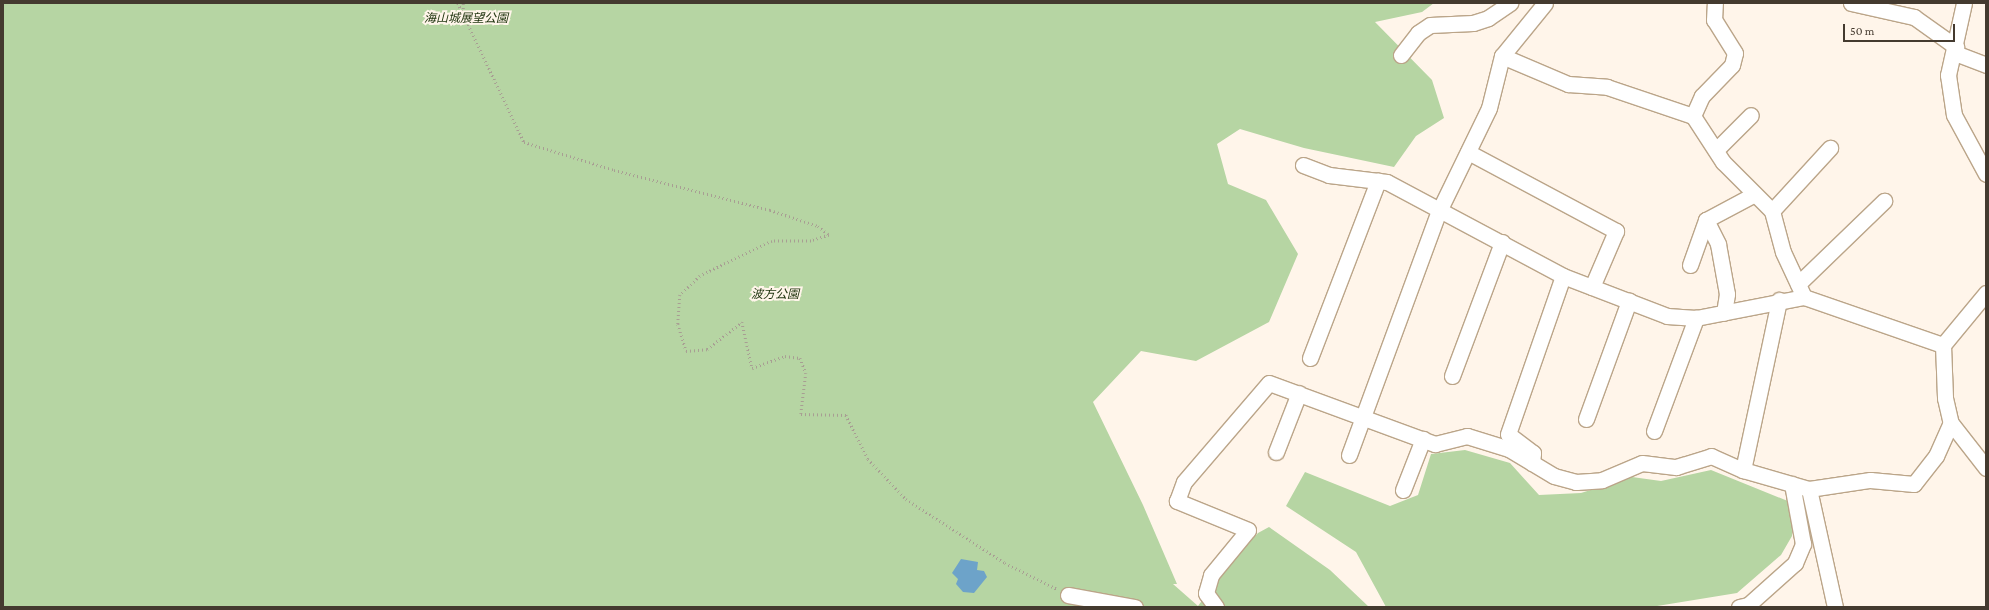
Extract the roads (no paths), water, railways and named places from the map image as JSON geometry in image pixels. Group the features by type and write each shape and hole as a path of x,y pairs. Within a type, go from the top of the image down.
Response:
{"street":[{"path":"1401,55 1418,33 1430,25 1473,23 1488,18 1508,3"},
{"path":"1349,456 1439,211 1490,108 1502,56 1545,3"},
{"path":"1693,116 1702,96 1732,65 1735,53 1714,20 1715,3"},
{"path":"1851,3 1914,17 1955,50 1986,65"},
{"path":"1964,3 1955,50 1948,75 1954,115 1986,174"},
{"path":"1502,56 1568,84 1607,87 1693,116 1716,150 1772,211 1783,252 1801,290 1942,345"},
{"path":"1716,150 1751,115"},
{"path":"1772,211 1830,148"},
{"path":"1468,152 1616,231 1592,287"},
{"path":"1303,165 1329,175 1378,181 1502,242 1563,276 1667,316 1696,318 1779,300 1801,290 1884,201"},
{"path":"1310,358 1378,181"},
{"path":"1690,265 1706,220 1755,194"},
{"path":"1706,220 1718,244 1727,294 1724,313"},
{"path":"1452,376 1502,242"},
{"path":"1532,463 1533,453 1508,434 1563,276"},
{"path":"1986,293 1942,345 1945,398 1951,424 1986,468"},
{"path":"1744,470 1779,300"},
{"path":"1586,419 1629,301"},
{"path":"1654,431 1696,318"},
{"path":"1216,607 1206,593 1210,575 1248,530 1177,501 1184,482 1269,383 1364,415 1435,444 1467,436 1509,449 1554,476 1576,482 1602,480 1642,463 1676,467 1711,456 1744,470 1808,489 1870,480 1914,484 1936,456 1951,424"},
{"path":"1276,452 1299,393"},
{"path":"1403,490 1423,439"},
{"path":"1739,607 1748,605 1795,563 1804,544 1792,484"},
{"path":"1808,489 1835,607"},
{"path":"1068,595 1135,607"}],"water":[{"path":"961,559 978,562 977,570 984,571 987,577 974,593 963,592 956,584 958,579 952,573"}],"park label":[{"name":"海山城展望公園","path":"466,19"},
{"name":"波方公園","path":"775,295"}]}
